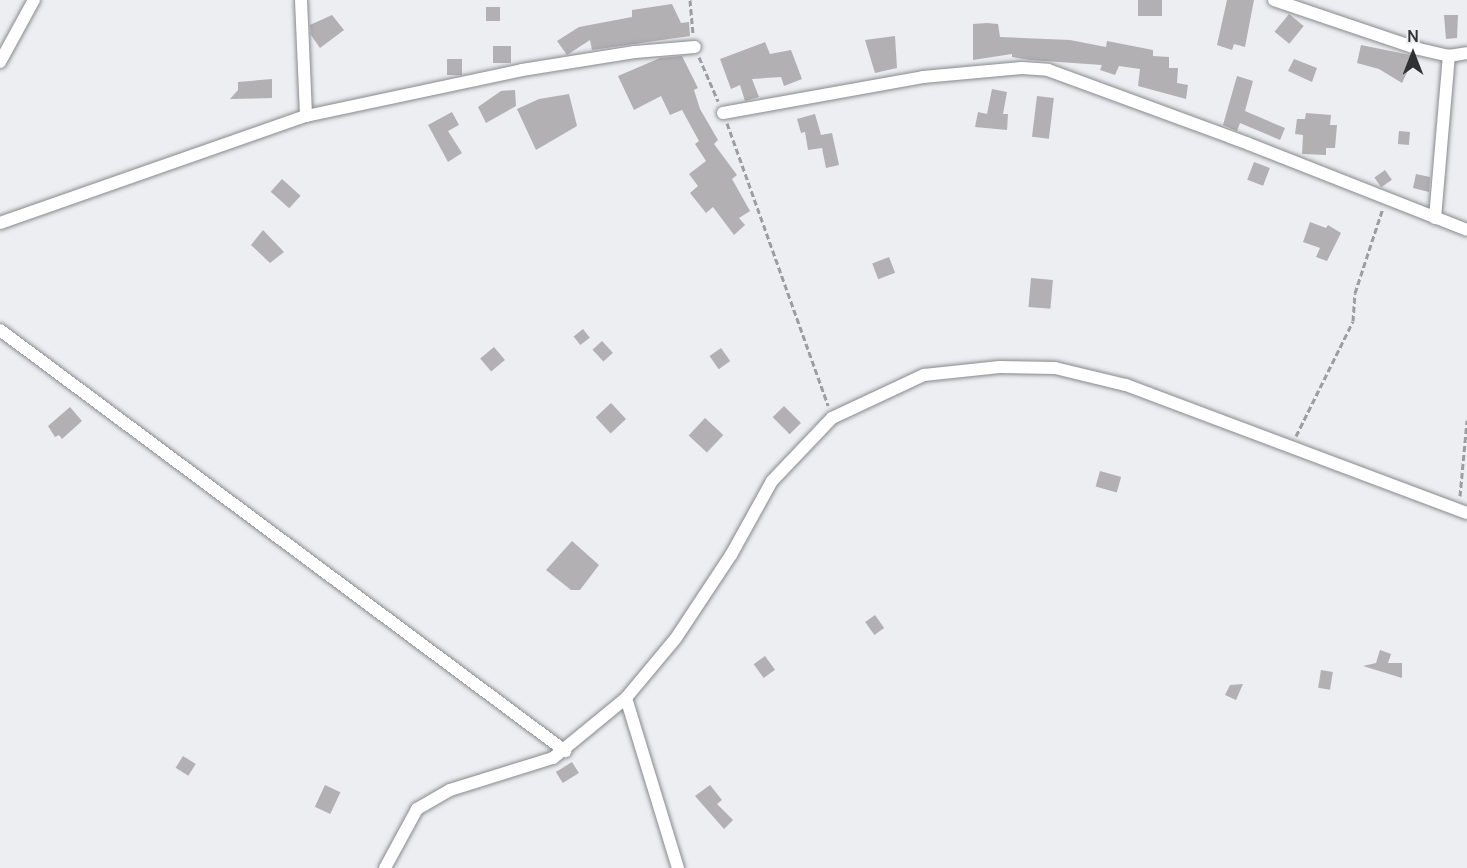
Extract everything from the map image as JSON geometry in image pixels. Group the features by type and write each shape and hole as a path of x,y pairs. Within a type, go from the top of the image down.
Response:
{"street":[{"path":"0,62 34,0"},
{"path":"301,0 306,116"},
{"path":"1275,0 1449,56 1467,53"},
{"path":"0,223 306,116 522,70 635,52 694,46"},
{"path":"1435,218 1449,56"},
{"path":"723,113 923,77 1022,68 1048,70 1467,230"},
{"path":"0,330 565,751"},
{"path":"385,868 417,809 450,790 553,758 565,751 626,698 676,638 731,555 772,481 832,418 924,375 1000,367 1055,368 1126,385 1291,444 1463,511"},
{"path":"626,698 678,868"}],"path":[{"path":"690,0 694,46 723,113 832,418"},
{"path":"1291,444 1353,321 1355,293 1387,198"},
{"path":"1463,511 1467,420"}],"building":[{"path":"1138,0 1162,0 1162,16 1138,16"},
{"path":"1227,0 1254,0 1245,47 1234,44 1232,50 1217,45"},
{"path":"672,4 681,23 689,22 690,36 592,50 590,40 567,55 557,41 579,27 632,17 632,10"},
{"path":"486,7 500,7 500,21 486,21"},
{"path":"1289,14 1304,26 1289,44 1275,32"},
{"path":"332,15 344,30 320,48 311,35 310,25"},
{"path":"1444,15 1458,15 1457,38 1446,39"},
{"path":"973,24 998,24 1000,37 1070,40 1106,47 1107,41 1153,50 1153,56 1169,57 1169,68 1178,68 1177,83 1188,85 1186,99 1138,86 1140,69 1119,66 1115,75 1100,70 1102,65 1030,60 1012,57 1012,54 973,60"},
{"path":"895,36 897,68 875,73 865,40"},
{"path":"765,42 770,54 791,50 802,79 784,86 781,77 752,79 759,97 745,101 740,85 731,89 720,59"},
{"path":"1361,45 1415,56 1402,83 1379,69 1357,63"},
{"path":"493,46 511,46 511,63 493,63"},
{"path":"682,56 698,88 694,90 700,109 718,140 714,144 737,175 732,179 750,211 739,218 745,225 734,235 713,207 706,213 690,193 698,186 689,174 706,161 695,144 699,141 682,110 670,115 661,96 634,110 618,76 660,58"},
{"path":"447,59 462,59 462,75 447,75"},
{"path":"1294,59 1317,68 1312,82 1288,71"},
{"path":"1237,76 1253,81 1245,111 1285,128 1280,140 1240,123 1237,131 1223,125"},
{"path":"272,79 272,98 230,99 238,90 238,82"},
{"path":"992,89 1007,92 1003,114 1008,114 1007,130 975,127 978,112 987,114"},
{"path":"515,90 516,106 486,123 478,107 501,91"},
{"path":"569,94 577,126 536,150 517,109 539,99"},
{"path":"1037,96 1054,98 1049,139 1032,137"},
{"path":"452,112 459,125 448,131 462,153 448,162 428,125"},
{"path":"1306,113 1331,115 1330,125 1337,125 1335,148 1326,148 1326,155 1302,154 1303,135 1295,134 1297,119 1305,119"},
{"path":"815,114 821,135 832,133 839,165 826,168 822,148 808,150 805,132 801,133 797,119"},
{"path":"1399,131 1410,132 1409,145 1398,144"},
{"path":"1254,162 1270,168 1263,186 1247,180"},
{"path":"1385,170 1392,180 1381,187 1374,177"},
{"path":"1416,174 1430,177 1429,192 1413,188"},
{"path":"282,179 301,196 289,208 271,192"},
{"path":"1310,222 1326,228 1328,225 1341,233 1327,261 1316,257 1320,248 1303,242"},
{"path":"263,230 284,252 270,263 251,245"},
{"path":"889,257 895,273 878,279 872,263"},
{"path":"1031,278 1053,280 1050,309 1028,307"},
{"path":"583,329 590,338 580,345 574,336"},
{"path":"602,341 613,353 603,362 592,350"},
{"path":"494,347 505,360 491,372 480,359"},
{"path":"721,348 730,361 719,369 710,356"},
{"path":"611,403 626,419 611,433 596,417"},
{"path":"784,406 801,423 790,434 773,417"},
{"path":"70,407 82,421 62,439 59,435 55,437 48,426"},
{"path":"705,418 723,435 707,453 689,436"},
{"path":"1100,471 1121,477 1117,492 1096,486"},
{"path":"572,541 599,565 580,590 571,590 546,570"},
{"path":"875,615 884,628 874,635 865,622"},
{"path":"1380,650 1391,654 1388,663 1402,663 1402,678 1363,666 1376,663"},
{"path":"765,656 775,670 764,678 754,664"},
{"path":"1321,670 1333,672 1330,690 1318,688"},
{"path":"1243,684 1236,700 1225,695 1230,685"},
{"path":"183,756 196,764 188,776 176,768"},
{"path":"572,762 579,773 563,783 556,772"},
{"path":"325,785 340,792 330,814 315,807"},
{"path":"710,785 722,800 717,804 733,820 724,829 695,796"}]}
